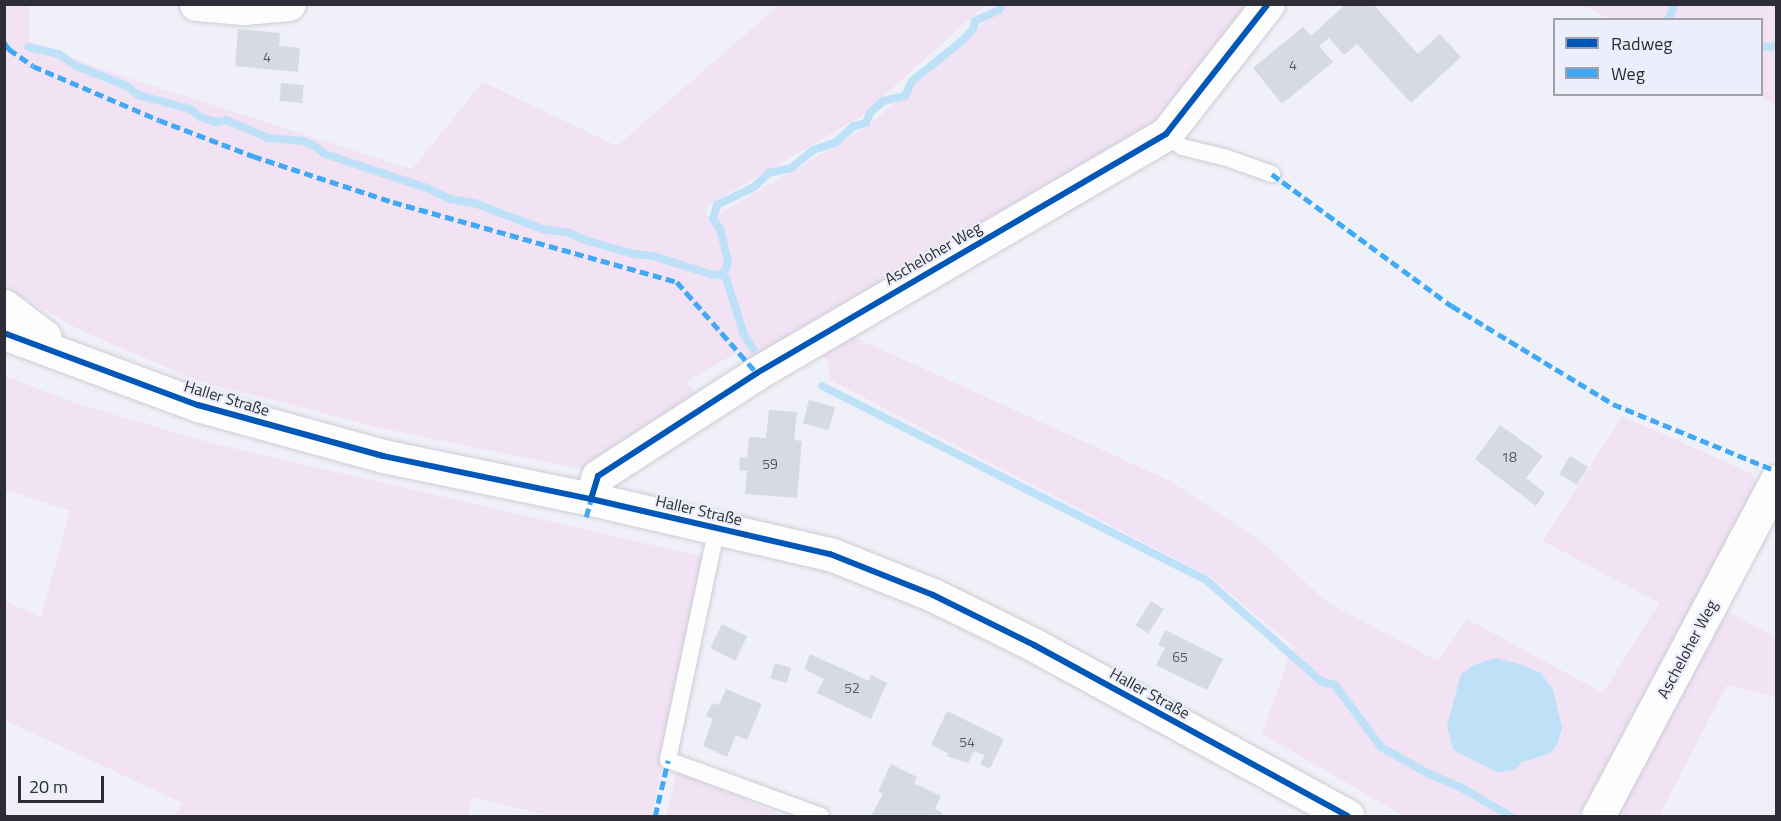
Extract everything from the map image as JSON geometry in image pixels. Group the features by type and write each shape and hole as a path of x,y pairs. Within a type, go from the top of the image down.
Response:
{"street":[{"path":"196,4 244,8 289,4"},
{"name":"Ascheloher Weg","path":"591,499 598,476 757,373 1166,134 1268,4"},
{"path":"4,306 77,362"},
{"name":"Haller Straße","path":"4,333 198,405 383,456 591,499 830,554 933,595 1034,645 1334,813"},
{"name":"Ascheloher Weg","path":"1598,816 1776,481"}],"lane":[{"path":"1166,134 1182,147 1227,158 1272,174"},
{"path":"717,527 668,760 821,816"}],"shaded area":[{"path":"5,5 29,5 29,41 101,69 412,169 483,82 617,146 779,5 985,5 860,117 705,207 706,216 717,215 867,127 1004,5 1256,5 1178,104 1128,147 753,365 741,350 687,381 699,399 586,470 385,429 198,381 80,330 5,287"},
{"path":"1581,5 1776,5 1776,104 1760,96 1763,96 1763,18 1609,18"},
{"path":"845,333 1168,480 1263,543 1328,603 1438,661 1467,619 1603,693 1659,603 1543,541 1622,416 1753,474 1757,486 1578,816 1404,816 1262,734 1293,646 1209,576 830,380 828,359 813,351"},
{"path":"5,376 78,404 215,444 704,557 652,816 549,816 472,797 468,816 174,816 182,803 5,720 5,601 41,617 70,511 5,490"},
{"path":"1727,612 1776,637 1776,697 1727,685 1659,816 1617,816"},
{"path":"677,770 783,816 666,816"}],"water":[{"path":"1496,658 1520,664 1541,673 1553,690 1562,728 1558,743 1551,753 1522,762 1514,770 1497,772 1453,750 1447,726 1461,674 1474,665"}],"building":[{"path":"1346,4 1373,4 1418,54 1440,34 1461,57 1411,103 1357,44 1344,55 1329,38 1319,46 1333,62 1282,104 1253,68 1303,27 1311,36"},
{"path":"238,29 280,33 279,46 300,48 298,72 235,66"},
{"path":"281,83 304,85 302,103 279,101"},
{"path":"809,400 835,407 829,430 803,423"},
{"path":"769,410 797,412 794,440 802,441 797,498 745,494 747,471 739,470 740,457 747,458 749,437 766,438"},
{"path":"1500,425 1543,456 1526,478 1545,493 1536,506 1475,459"},
{"path":"1570,456 1588,467 1577,485 1559,474"},
{"path":"1151,601 1164,609 1148,634 1136,626"},
{"path":"722,624 747,636 735,661 710,648"},
{"path":"1165,630 1223,659 1207,690 1156,665 1165,648 1158,645"},
{"path":"810,654 869,681 871,675 887,683 871,719 817,693 824,679 804,669"},
{"path":"775,663 791,668 787,683 770,678"},
{"path":"726,689 762,704 747,740 736,735 727,757 703,746 713,719 706,716 712,703 719,705"},
{"path":"947,711 1004,739 990,769 980,764 985,755 974,751 968,763 947,756 948,753 931,745"},
{"path":"891,764 917,777 914,783 941,796 935,809 943,813 941,816 871,816 883,794 878,792"}],"waterway":[{"path":"28,47 59,54 76,66 127,86 138,95 190,109 200,117 216,122 226,120 268,138 303,141 315,146 325,154 427,188 450,199 477,204 542,229 569,233 588,241 634,254 653,256 713,275 721,274 726,269 728,261 720,229 713,219 717,205 754,187 769,173 791,168 813,150 835,143 854,126 866,123 870,113 883,101 905,96 912,81 963,40 973,29 975,21 999,10 1002,4"},
{"path":"1669,18 1675,4"},
{"path":"1763,47 1776,46"},
{"path":"721,274 726,278 744,335 753,349"},
{"path":"822,386 1206,580 1322,682 1335,685 1381,747 1429,774 1460,787 1510,816"}],"marked path":[{"path":"4,42 9,49 33,66 159,120 253,156 393,202 677,282 757,373"},
{"path":"1272,174 1452,306 1613,404 1776,471"},
{"path":"586,517 591,499"},
{"path":"655,816 668,760"}],"cycle path":[{"path":"591,499 598,476 757,373 1166,134 1268,4"},
{"path":"4,333 198,405 383,456 591,499 830,554 933,595 1034,645 1347,816"}]}
